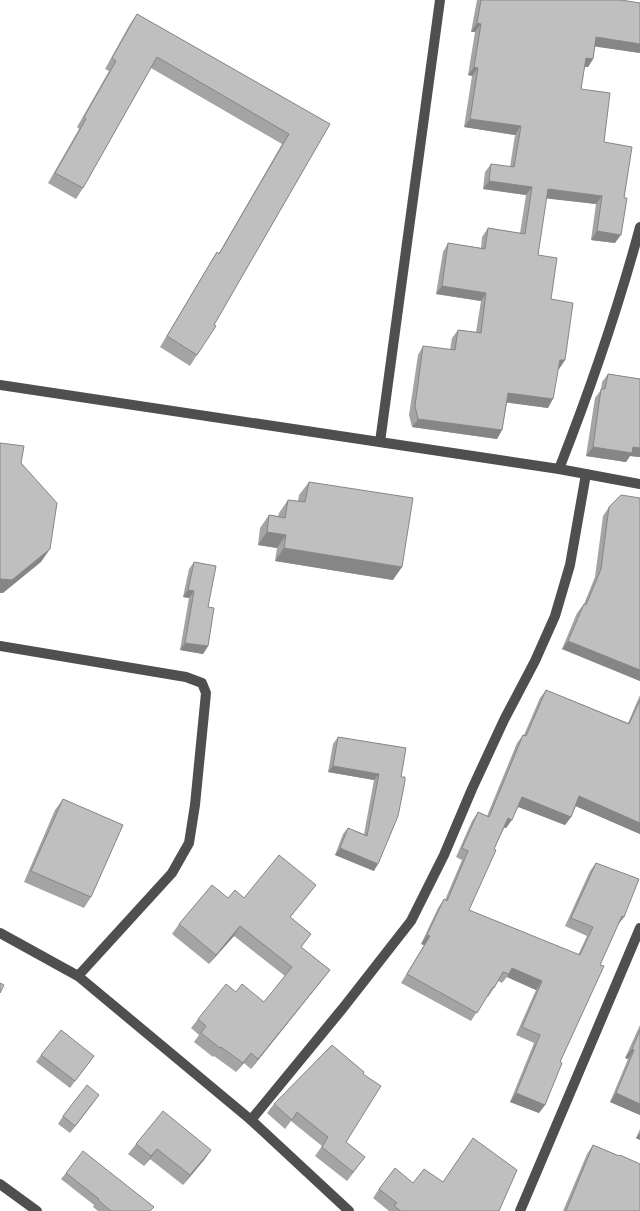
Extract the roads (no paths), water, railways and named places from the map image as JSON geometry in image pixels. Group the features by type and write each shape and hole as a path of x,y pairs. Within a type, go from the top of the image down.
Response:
{"street":[{"path":"380,442 440,0"},
{"path":"559,469 582,409 617,305 640,227"},
{"path":"0,385 559,469 640,484"},
{"path":"251,1120 343,1008 411,921 444,855 472,789 504,720 535,661 555,616 570,565 586,474"},
{"path":"0,646 186,677 202,683 206,693 195,806 189,843 172,873 78,976"},
{"path":"520,1211 640,928"},
{"path":"0,933 78,976 251,1120 349,1211"},
{"path":"0,1184 37,1211"}]}
